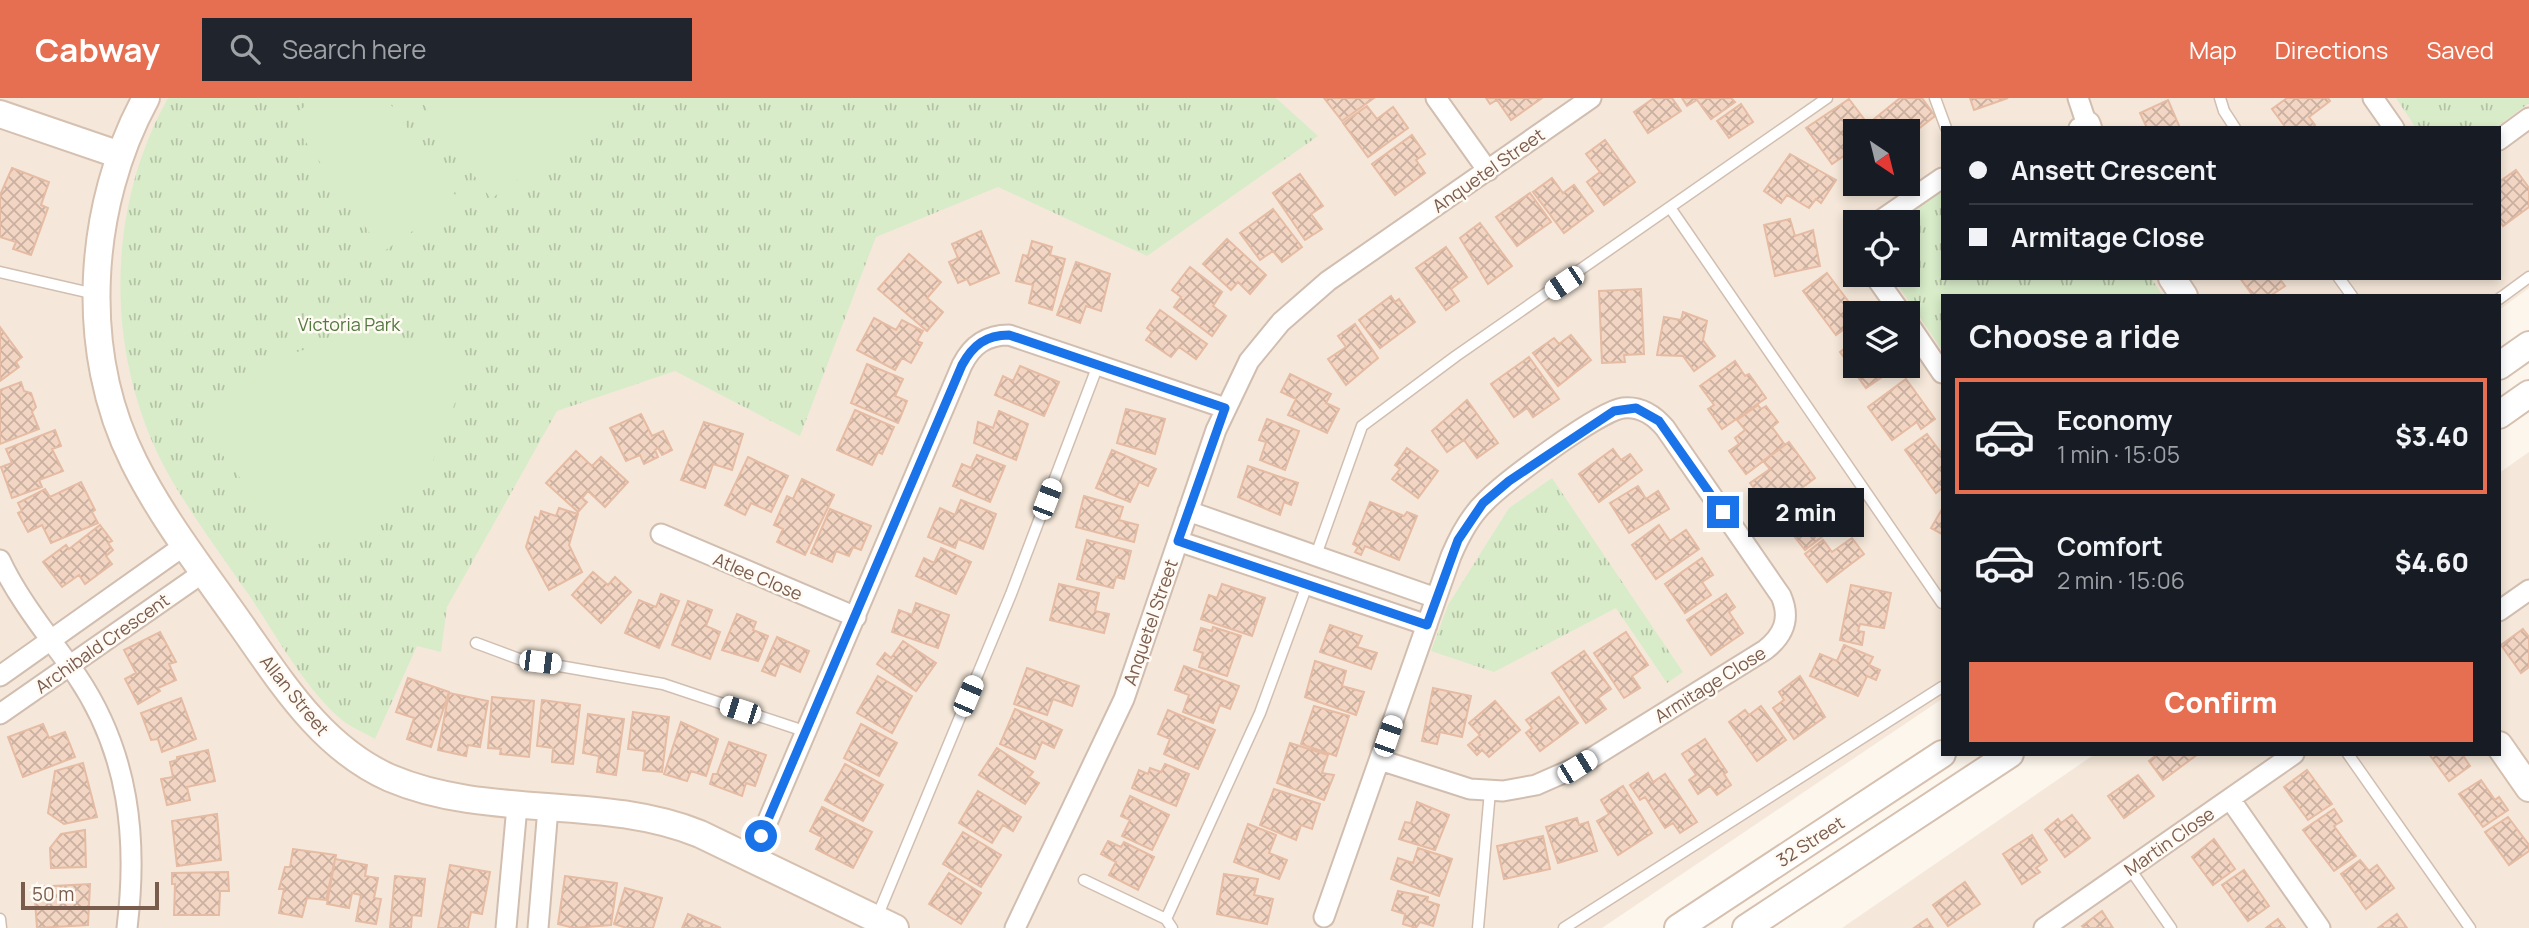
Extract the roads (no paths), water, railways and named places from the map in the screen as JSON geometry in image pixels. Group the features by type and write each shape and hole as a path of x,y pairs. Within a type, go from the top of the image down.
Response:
{"street":[{"name":"Allan Street","path":"146,98 120,155 101,234 97,295 108,392 120,427 147,487 288,692 310,718 338,745 387,776 414,787 470,802 649,818 687,828 886,923"},
{"path":"1436,98 1488,171"},
{"name":"Anquetel Street","path":"1015,928 1120,708 1225,408 1249,362 1296,307 1328,281 1591,98"},
{"path":"2078,98 2084,126"},
{"path":"2373,98 2393,126"},
{"path":"0,114 120,155"},
{"path":"2501,139 2529,118"},
{"path":"1895,210 1941,179"},
{"path":"752,858 962,365 973,348 989,337 1009,335 1225,408"},
{"path":"1920,341 1941,372"},
{"path":"2501,365 2529,345"},
{"path":"2501,414 2529,394"},
{"name":"Armitage Close","path":"1324,917 1458,540 1483,503 1602,416 1625,408 1646,412 1659,421 1785,606 1784,630 1765,650 1566,773 1536,785 1490,791 1450,785 1380,760"},
{"path":"1188,512 1436,597"},
{"name":"Atlee Close","path":"661,534 856,617"},
{"path":"1178,541 1427,625"},
{"name":"Archibald Crescent","path":"0,714 60,652 185,545"},
{"path":"1307,585 1315,555"},
{"path":"0,560 99,714 122,773 133,846 133,884 127,928"},
{"name":"Archibald Crescent","path":"0,676 60,652 204,572"},
{"path":"2501,610 2529,590"},
{"path":"2501,748 2529,788"},
{"name":"32 Street","path":"1678,928 1941,755"},
{"path":"1746,928 2007,756"},
{"name":"Martin Close","path":"2044,928 2291,756"},
{"path":"2230,799 2320,928"},
{"path":"506,928 517,806"},
{"path":"538,928 548,808"}],"lane":[{"path":"1315,555 1362,426 1457,356 1671,209 1678,200 1827,98"},
{"path":"1935,98 1945,126"},
{"path":"2220,98 2224,111 2234,126"},
{"path":"1671,209 1941,602"},
{"path":"0,272 97,295"},
{"path":"2501,298 2529,277"},
{"path":"886,923 1098,365"},
{"path":"1084,880 1169,923 1260,713 1307,585"},
{"path":"476,643 519,659 663,684 807,733"},
{"path":"1564,928 1941,688"},
{"path":"2348,756 2470,928"},
{"path":"1478,928 1490,791"},
{"path":"2130,869 2171,928"},
{"path":"0,919 1,928"}],"park label":[{"name":"Victoria Park","path":"349,324"}]}
